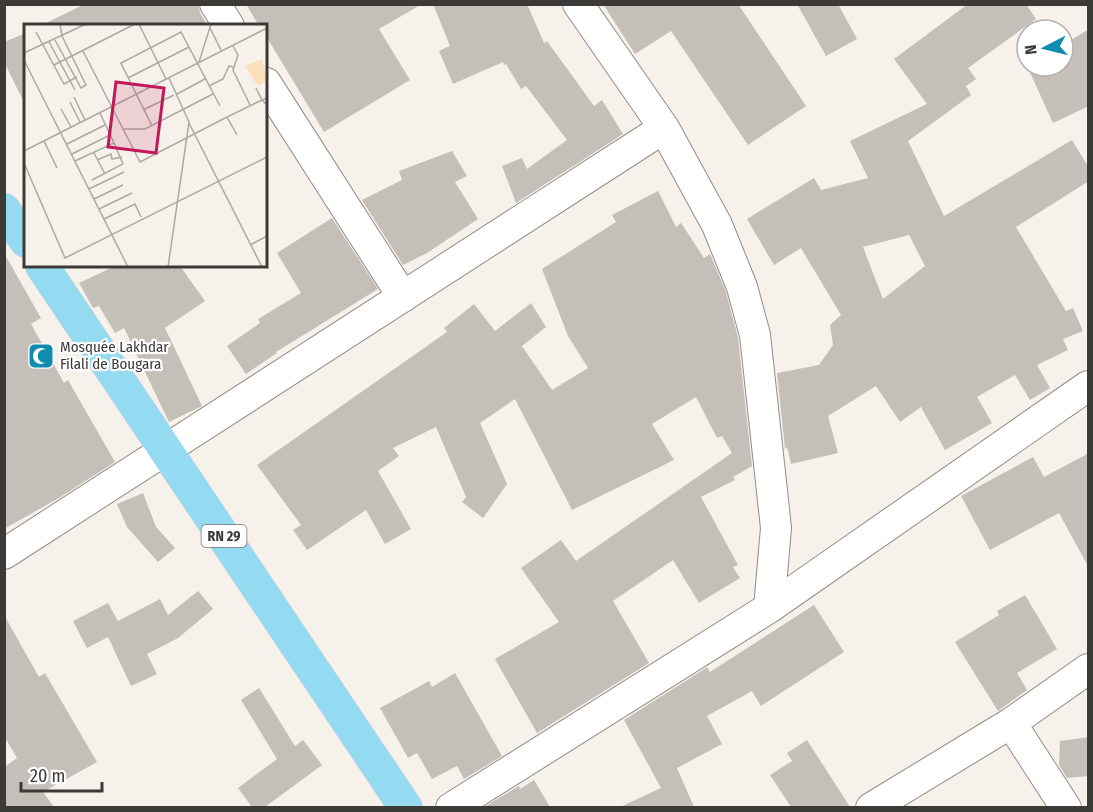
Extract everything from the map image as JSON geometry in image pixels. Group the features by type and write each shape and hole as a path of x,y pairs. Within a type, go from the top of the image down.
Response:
{"main road":[{"path":"4,210 24,238"},
{"name":"RN 29","path":"43,267 406,807"}],"street":[{"path":"215,4 228,24"},
{"path":"578,4 664,128 717,225 742,287 755,335 777,528 769,608"},
{"path":"267,85 403,297"},
{"path":"4,554 664,128"},
{"path":"451,807 769,608 1089,386"},
{"path":"882,805 1011,723 1088,670"},
{"path":"1011,723 1066,807"}],"building":[{"path":"85,4 198,4 207,24 44,24"},
{"path":"246,4 422,4 379,29 410,80 324,132 267,38 267,24 258,24"},
{"path":"433,4 527,4 544,43 547,41 594,106 602,100 623,134 516,203 502,166 522,158 527,169 567,140 526,86 521,89 503,62 453,84 439,51 450,46"},
{"path":"603,4 738,4 806,106 748,145 671,31 635,54"},
{"path":"797,4 838,4 857,39 826,56"},
{"path":"968,4 1026,4 1035,18 1015,18 1015,34 968,68 976,79 966,86 971,95 908,141 944,216 1072,140 1089,168 1089,181 1016,227 1066,311 1073,308 1083,331 1063,339 1068,350 1037,365 1050,388 1030,400 1015,375 977,397 992,423 945,450 921,407 900,422 876,386 828,416 838,453 791,464 787,447 785,449 777,373 819,365 833,345 830,325 841,315 801,248 774,265 747,219 814,178 821,190 868,178 850,141 927,104 894,59","holes":["909,235 925,266 883,299 863,247"]},
{"path":"1089,29 1089,106 1053,123 1032,78 1075,78 1075,38"},
{"path":"24,34 24,102 4,62 4,42"},
{"path":"452,151 467,176 455,182 478,219 427,253 403,265 362,200 402,180 399,171"},
{"path":"658,191 676,227 681,223 704,258 710,254 726,292 738,338 752,466 733,477 735,480 701,497 738,565 733,567 740,578 699,603 673,560 613,601 649,663 537,733 495,659 559,622 521,568 561,540 576,561 732,453 722,436 717,438 696,397 652,424 674,460 572,510 515,399 480,423 507,484 483,518 462,502 466,497 436,427 393,448 399,456 378,471 411,529 385,544 366,510 307,550 293,530 301,525 257,465 447,332 444,328 474,304 495,331 531,303 546,327 522,346 552,390 588,368 568,336 542,269 616,222 612,215"},
{"path":"332,218 378,289 276,352 246,374 227,346 260,323 258,319 301,293 277,253"},
{"name":"Mosquée Lakhdar Filali de Bougara","path":"4,253 41,318 31,324 64,383 68,380 115,462 59,498 4,529"},
{"path":"113,267 181,267 205,301 165,328 202,406 169,422 124,328 115,333 99,306 93,308 79,283"},
{"path":"1089,453 1089,568 1059,513 990,550 961,496 1033,457 1044,477"},
{"path":"143,493 156,527 175,548 158,562 127,527 117,504"},
{"path":"198,591 213,609 178,638 147,654 157,674 131,686 108,637 87,648 73,621 108,603 118,621 160,599 168,615"},
{"path":"1025,595 1057,649 1017,673 1027,690 998,711 955,642 999,615 997,611"},
{"path":"814,605 844,652 761,706 752,691 707,716 722,744 677,768 694,807 620,807 661,788 624,720 707,667 710,672"},
{"path":"4,615 39,677 45,673 97,762 43,792 54,807 4,807 4,767 17,758 4,736"},
{"path":"455,673 502,756 464,779 457,766 432,779 417,753 408,758 380,708 429,681 432,687"},
{"path":"259,688 295,746 303,740 322,765 265,807 252,807 238,788 277,759 241,700"},
{"path":"1089,737 1089,776 1067,778 1059,765 1060,741"},
{"path":"807,740 850,807 791,807 770,775 792,761 787,753"},
{"path":"534,780 550,807 484,807 519,786 520,789"}],"place":[{"name":"Mosquée Lakhdar Filali de Bougara","path":"41,356"}]}
